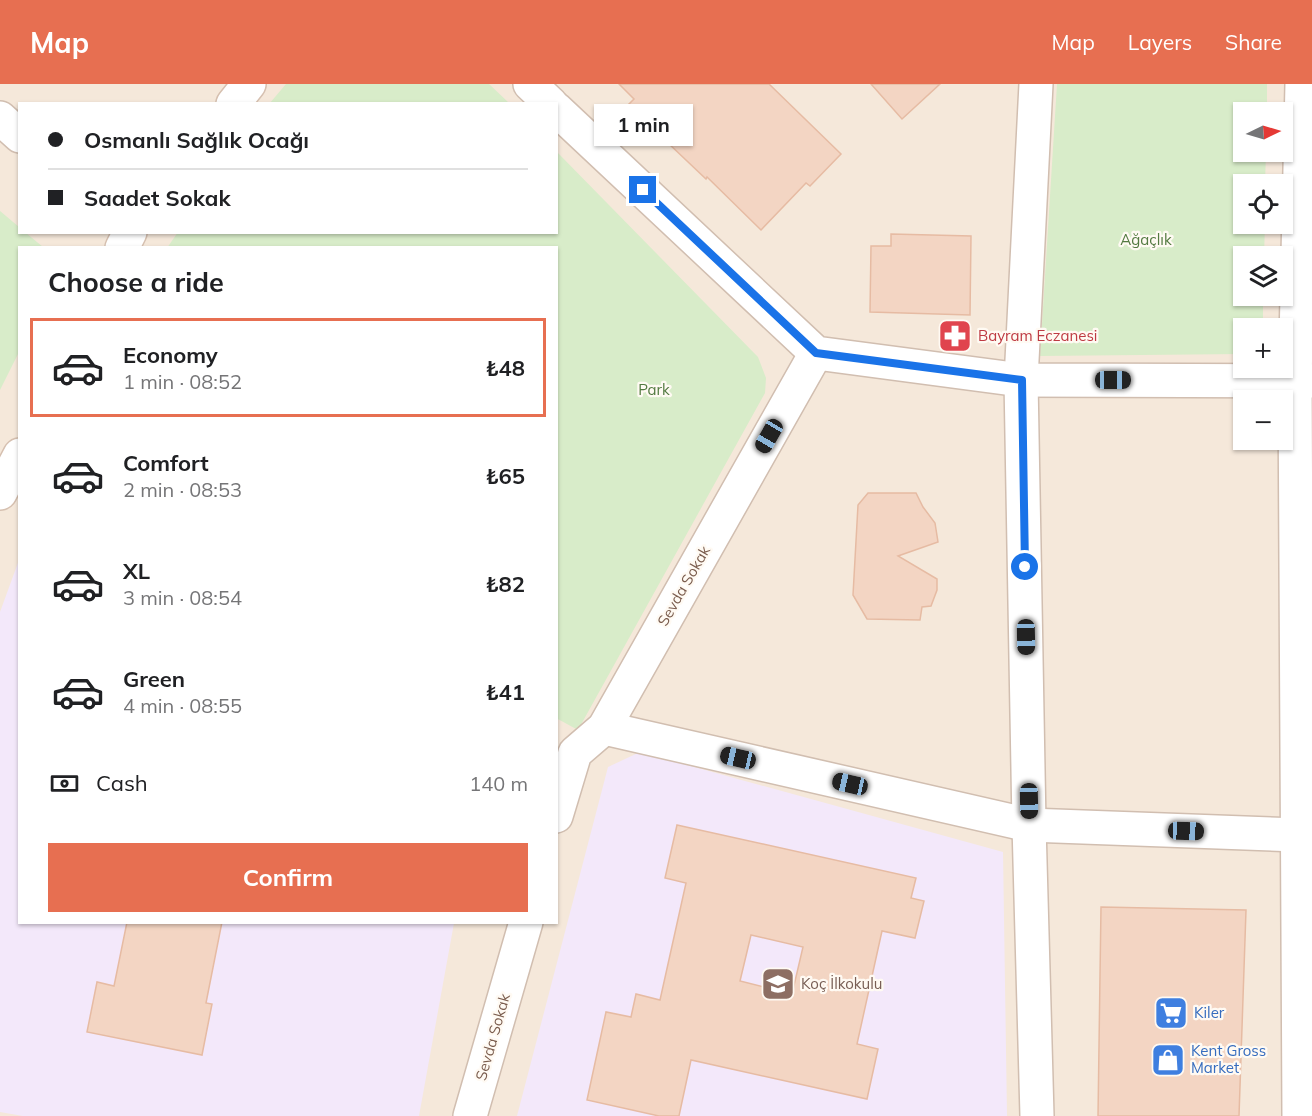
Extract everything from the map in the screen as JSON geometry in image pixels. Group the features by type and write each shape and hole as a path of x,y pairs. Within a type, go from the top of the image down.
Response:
{"street":[{"path":"235,102 249,84"},
{"path":"530,84 549,102"},
{"path":"1036,84 1022,380 1029,825 1037,1116"},
{"path":"1299,1116 1298,835 1303,381 1302,84"},
{"path":"558,111 816,353 1022,380 1303,381"},
{"path":"0,118 18,134"},
{"name":"Sevda Sokak","path":"558,802 566,748 604,728 816,353"},
{"path":"0,493 18,458"},
{"path":"604,728 1029,825 1298,835"},
{"name":"Sevda Sokak","path":"470,1116 525,924"}],"shaded area":[{"path":"0,84 1312,84 1312,1116 0,1116"},
{"path":"18,563 18,924 454,924 419,1116 23,1116 0,1112 0,612"},
{"name":"Koç İlkokulu","path":"640,752 1003,852 1007,1116 517,1116 608,767"}],"green space":[{"path":"286,84 489,84 508,102 271,102"},
{"name":"Ağaçlık","path":"1057,84 1267,84 1267,102 1233,102 1233,162 1266,162 1265,174 1233,174 1233,234 1265,234 1264,246 1233,246 1233,306 1263,306 1263,318 1233,318 1233,354 1040,356"},
{"name":"Park","path":"558,153 758,357 766,378 765,393 578,730 558,719 558,246 168,246 177,234 558,234"},
{"path":"0,211 18,226 18,234 27,234 42,246 18,246 18,354 0,390"}],"building":[{"path":"619,84 769,84 841,154 810,186 806,183 761,230 628,105 634,99"},
{"path":"871,84 940,84 902,119"},
{"path":"891,234 971,236 970,315 870,312 871,246 891,246"},
{"path":"868,493 916,493 935,523 938,542 898,556 937,579 937,590 931,606 922,607 920,620 867,619 853,595 858,505"},
{"path":"677,825 916,878 911,898 924,901 915,938 882,931 857,1044 878,1049 867,1099 691,1060 679,1116 659,1116 587,1100 606,1012 631,1017 636,994 660,1000 686,883 665,878","holes":["751,935 803,947 792,994 740,981"]},
{"name":"Kiler","path":"1101,907 1246,910 1239,1116 1098,1116"},
{"path":"127,924 222,924 206,1003 212,1004 202,1055 87,1032 97,982 114,986"}],"place":[{"name":"Bayram Eczanesi","path":"955,336"},
{"name":"Koç İlkokulu","path":"778,984"},
{"name":"Kiler","path":"1171,1013"},
{"name":"Kent Gross Market","path":"1168,1060"}],"route":[{"path":"643,190 816,353 1022,380 1025,567"}]}
